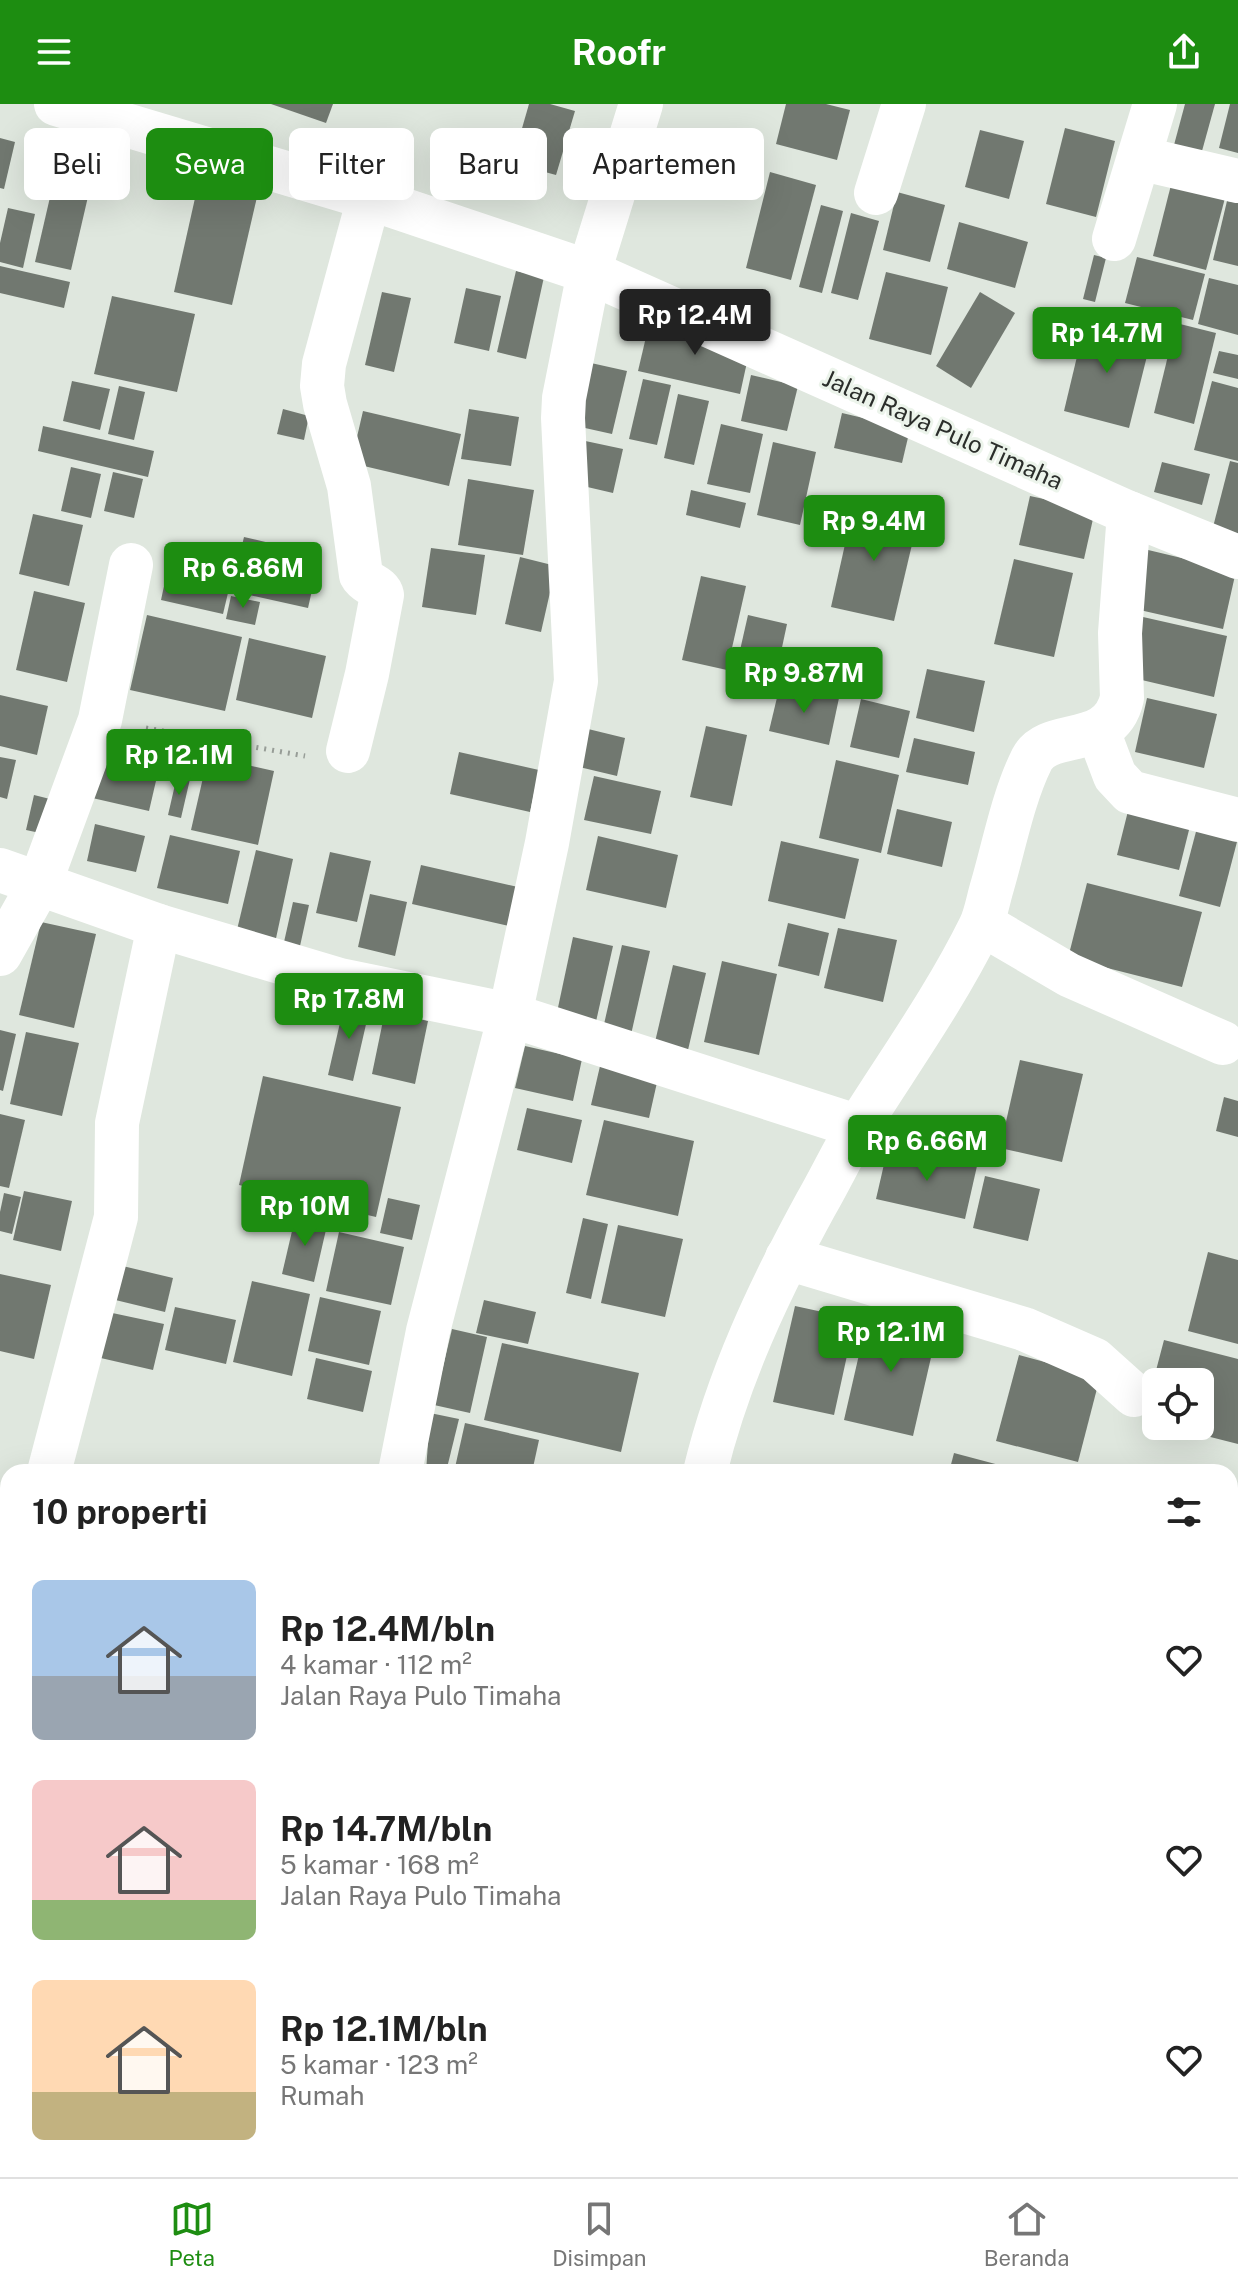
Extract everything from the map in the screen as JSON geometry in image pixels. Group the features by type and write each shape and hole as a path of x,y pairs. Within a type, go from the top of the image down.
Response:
{"street":[{"path":"402,1464 428,1331 510,1015 547,843 576,681 564,398 589,272 641,104"},
{"path":"876,193 904,104"},
{"path":"1114,239 1155,104"},
{"name":"Jalan Raya Pulo Timaha","path":"71,106 289,173"},
{"path":"1139,158 1238,181"},
{"path":"348,751 382,595 380,589 364,581 361,575 349,486 322,386 324,364 368,200"},
{"name":"Jalan Raya Pulo Timaha","path":"375,200 589,272 1129,513 1238,557"},
{"path":"707,1464 737,1364 787,1258 859,1127 933,1012 982,924 1012,815 1032,760 1046,747 1098,731 1115,718 1122,698 1120,633 1129,513"},
{"path":"0,954 20,876 100,720 131,565"},
{"path":"1098,731 1115,776 1130,792 1238,820"},
{"path":"20,876 159,926 340,980 510,1015 859,1127"},
{"path":"982,924 1069,975 1223,1043"},
{"path":"51,1464 116,1217 117,1123 159,926"},
{"path":"787,1258 1024,1329 1095,1360 1134,1395"}],"path":[{"path":"100,720 292,755 332,759 348,751"}],"building":[{"path":"271,104 333,104 326,123"},
{"path":"529,104 550,104 575,111 570,128 563,128 563,151 556,175 547,173 547,128 522,128"},
{"path":"786,104 826,104 850,110 837,160 776,144"},
{"path":"1185,104 1215,104 1202,151 1174,145"},
{"path":"1230,104 1238,104 1238,153 1219,148"},
{"path":"1065,128 1115,141 1096,217 1046,204"},
{"path":"980,130 1024,141 1009,199 965,187"},
{"path":"0,138 15,142 4,189 0,188"},
{"path":"770,172 816,185 791,280 746,268"},
{"path":"1171,185 1225,198 1206,270 1153,256"},
{"path":"897,192 945,205 930,262 883,250"},
{"path":"49,200 87,200 71,270 35,262"},
{"path":"195,200 256,200 232,305 174,292"},
{"path":"1227,201 1238,203 1238,266 1213,260"},
{"path":"821,205 843,211 822,293 799,287"},
{"path":"8,208 35,214 23,268 0,262 0,243"},
{"path":"851,213 879,221 858,300 831,293"},
{"path":"959,222 1028,242 1015,288 947,269"},
{"path":"1094,255 1106,258 1095,302 1083,299"},
{"path":"1137,257 1205,274 1193,320 1125,303"},
{"path":"0,266 70,282 64,308 0,293"},
{"path":"516,271 544,277 526,359 497,352"},
{"path":"886,272 948,287 931,355 869,339"},
{"path":"1209,278 1238,285 1238,335 1198,324"},
{"path":"466,288 501,296 489,351 454,343"},
{"path":"382,292 411,298 394,372 365,365"},
{"path":"980,292 1015,313 971,388 936,366"},
{"path":"112,296 195,314 177,392 94,374"},
{"path":"650,320 751,344 740,394 638,371"},
{"path":"1085,323 1151,340 1129,428 1064,411"},
{"path":"1176,323 1216,333 1194,424 1154,413"},
{"path":"1219,351 1238,355 1238,379 1213,373"},
{"path":"591,363 627,371 612,434 576,426"},
{"path":"751,375 798,386 787,431 741,421"},
{"path":"643,379 671,385 657,445 629,439"},
{"path":"72,381 110,389 100,430 63,421"},
{"path":"1212,381 1238,388 1238,461 1194,450"},
{"path":"119,386 145,392 134,440 108,434"},
{"path":"678,394 709,401 694,465 664,458"},
{"path":"283,409 309,416 304,440 277,434"},
{"path":"469,409 519,417 511,466 461,459"},
{"path":"363,411 461,434 449,486 351,463"},
{"path":"842,413 910,429 902,463 834,448"},
{"path":"721,424 763,434 750,493 707,484"},
{"path":"43,426 154,451 148,477 38,451"},
{"path":"576,439 623,449 613,493 566,482"},
{"path":"773,442 816,452 800,525 757,515"},
{"path":"1230,461 1238,463 1238,534 1213,527"},
{"path":"1162,462 1210,474 1202,505 1154,492"},
{"path":"71,467 101,474 91,518 61,511"},
{"path":"113,472 143,479 134,518 104,511"},
{"path":"468,479 534,490 523,555 458,545"},
{"path":"691,490 746,503 740,528 686,515"},
{"path":"1030,496 1095,510 1084,559 1019,545"},
{"path":"854,504 918,519 894,621 831,607"},
{"path":"33,514 83,525 69,586 19,574"},
{"path":"244,537 320,555 308,608 231,591"},
{"path":"173,545 236,559 223,614 161,600"},
{"path":"431,548 485,555 476,615 422,607"},
{"path":"1144,549 1236,571 1223,629 1131,608"},
{"path":"520,557 556,566 541,632 505,624"},
{"path":"1014,559 1073,573 1054,657 994,644"},
{"path":"701,576 746,586 727,670 682,660"},
{"path":"34,591 85,603 67,682 16,670"},
{"path":"231,596 260,602 255,625 226,619"},
{"path":"147,615 242,637 225,711 130,690"},
{"path":"748,615 787,624 771,699 731,690"},
{"path":"1143,617 1227,636 1214,697 1129,677"},
{"path":"249,638 326,656 312,718 236,700"},
{"path":"927,669 985,681 974,732 916,718"},
{"path":"780,685 839,698 829,745 769,731"},
{"path":"0,695 48,706 37,755 0,746"},
{"path":"1147,698 1217,714 1204,768 1135,752"},
{"path":"861,699 910,711 899,758 850,747"},
{"path":"706,726 747,735 732,806 690,797"},
{"path":"584,728 625,738 617,776 575,766"},
{"path":"914,738 975,752 968,785 906,772"},
{"path":"101,741 162,755 149,811 88,797"},
{"path":"459,752 539,770 530,812 450,794"},
{"path":"208,756 274,771 258,845 191,830"},
{"path":"0,757 16,760 7,799 0,797"},
{"path":"836,760 899,775 881,853 819,838"},
{"path":"177,776 190,779 181,818 168,815"},
{"path":"594,776 661,791 651,834 584,820"},
{"path":"34,795 62,802 54,836 26,830"},
{"path":"1129,807 1191,822 1179,870 1117,855"},
{"path":"897,809 952,822 942,867 887,854"},
{"path":"95,824 145,836 136,872 87,861"},
{"path":"1198,824 1238,838 1220,907 1179,896"},
{"path":"170,835 240,851 228,904 157,888"},
{"path":"598,836 678,855 666,908 586,890"},
{"path":"781,841 859,859 845,919 768,901"},
{"path":"256,850 293,859 275,943 236,934"},
{"path":"330,852 371,861 357,922 316,913"},
{"path":"421,865 518,887 509,926 412,904"},
{"path":"1087,883 1202,912 1182,987 1068,958"},
{"path":"370,894 407,902 395,956 358,947"},
{"path":"293,902 309,905 300,946 284,942"},
{"path":"41,922 96,934 74,1028 19,1015"},
{"path":"788,923 829,933 819,976 778,966"},
{"path":"838,928 897,940 883,1002 824,988"},
{"path":"573,937 613,946 595,1026 556,1017"},
{"path":"622,945 650,951 630,1039 602,1033"},
{"path":"722,961 777,974 759,1055 704,1042"},
{"path":"673,965 706,973 688,1050 655,1042"},
{"path":"345,1001 370,1007 353,1081 328,1075"},
{"path":"385,1011 428,1021 415,1084 372,1074"},
{"path":"0,1030 16,1034 3,1091 0,1090"},
{"path":"26,1032 79,1043 62,1116 10,1104"},
{"path":"525,1046 582,1059 573,1101 515,1088"},
{"path":"1020,1060 1083,1074 1062,1162 1000,1148"},
{"path":"600,1066 658,1078 649,1118 591,1105"},
{"path":"263,1076 401,1107 376,1217 239,1185"},
{"path":"1224,1097 1238,1101 1238,1137 1216,1131"},
{"path":"527,1108 582,1120 572,1163 517,1150"},
{"path":"0,1114 25,1120 9,1188 0,1186"},
{"path":"604,1120 694,1141 678,1216 586,1195"},
{"path":"888,1147 977,1166 965,1219 876,1199"},
{"path":"985,1176 1040,1189 1028,1241 973,1228"},
{"path":"24,1191 72,1201 61,1251 13,1240"},
{"path":"4,1193 21,1197 12,1234 0,1231"},
{"path":"388,1198 420,1205 412,1240 380,1233"},
{"path":"296,1214 328,1221 314,1282 282,1274"},
{"path":"583,1218 608,1224 591,1299 566,1293"},
{"path":"618,1225 683,1239 665,1317 601,1303"},
{"path":"339,1232 404,1247 391,1305 326,1291"},
{"path":"1208,1252 1238,1260 1238,1344 1188,1331"},
{"path":"110,1263 173,1278 165,1312 103,1297"},
{"path":"0,1274 51,1285 34,1359 0,1351"},
{"path":"252,1281 310,1294 292,1376 233,1362"},
{"path":"320,1297 381,1311 369,1365 308,1351"},
{"path":"484,1300 536,1312 528,1344 476,1333"},
{"path":"795,1306 855,1319 834,1415 773,1402"},
{"path":"175,1307 236,1320 226,1364 165,1350"},
{"path":"103,1311 164,1324 153,1370 92,1356"},
{"path":"869,1311 938,1327 913,1436 844,1420"},
{"path":"452,1329 487,1337 470,1413 434,1405"},
{"path":"1164,1340 1238,1359 1238,1444 1214,1438 1214,1368 1157,1368"},
{"path":"502,1343 639,1373 621,1452 484,1420"},
{"path":"1019,1355 1100,1377 1078,1462 996,1441"},
{"path":"316,1358 372,1371 363,1412 307,1399"},
{"path":"430,1413 459,1419 448,1464 427,1464"},
{"path":"465,1423 539,1440 534,1464 456,1464"},
{"path":"954,1453 996,1464 951,1464"}]}
